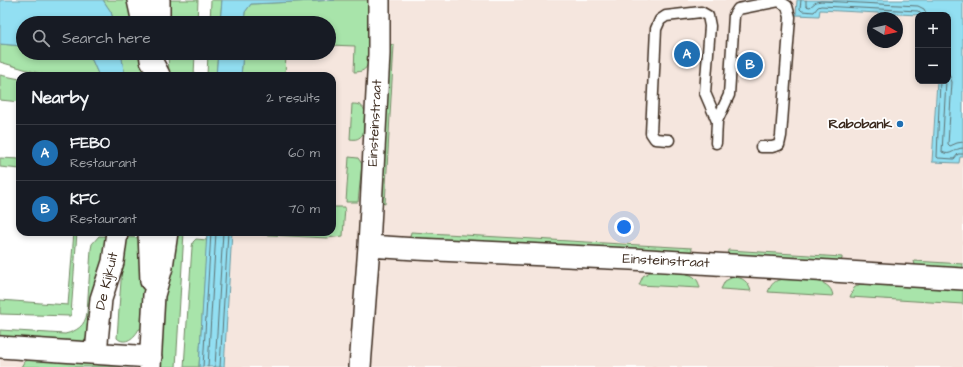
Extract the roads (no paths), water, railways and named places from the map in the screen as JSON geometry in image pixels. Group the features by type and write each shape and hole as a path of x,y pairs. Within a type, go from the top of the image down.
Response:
{"street":[{"path":"138,0 141,16"},
{"path":"159,0 160,16"},
{"name":"Einsteinstraat","path":"360,367 379,54 379,0"},
{"path":"151,60 157,72"},
{"path":"159,72 160,60"},
{"name":"De Kijkuit","path":"96,353 101,299 113,262 116,236"},
{"path":"149,236 151,280 154,295"},
{"path":"0,347 96,353 150,362 154,295 162,267 166,236"},
{"name":"Einsteinstraat","path":"368,246 707,263 963,279"}],"lane":[{"path":"716,143 717,121 729,94 734,15 738,9 778,1 787,6 790,17 781,136 779,145 772,147 761,147"},
{"path":"669,140 655,139 651,133 656,29 660,20 666,16 701,12 708,16 710,26 705,93 717,121"}],"water":[{"path":"0,0 103,0 112,16 16,16 16,45 0,44"},
{"path":"222,0 335,0 251,4 245,12 245,16 221,16"},
{"path":"797,0 963,0 963,157 960,157 959,163 932,162 937,84 951,84 951,12 915,12 915,15 903,14 903,12 867,12 820,10 819,16 796,15"},
{"path":"92,60 122,60 124,72 97,72"},
{"path":"217,60 242,60 241,72 216,72"},
{"path":"207,236 232,236 224,367 199,367"}],"place":[{"name":"FEBO","path":"687,54"},
{"name":"KFC","path":"750,65"},
{"name":"Rabobank","path":"900,124"}]}
